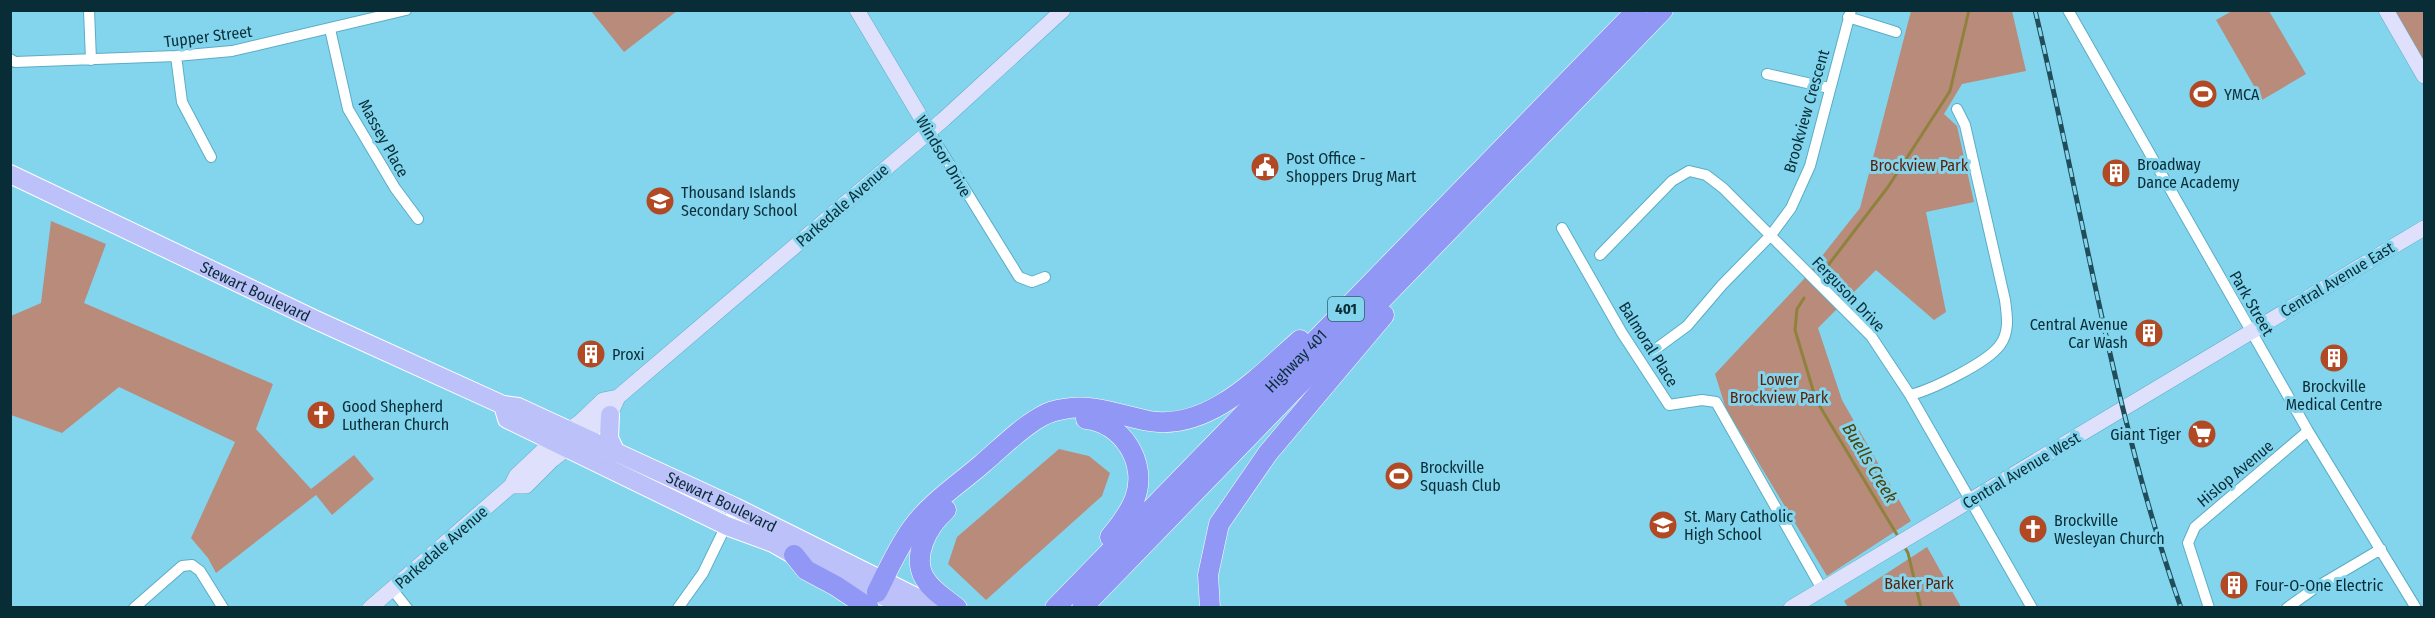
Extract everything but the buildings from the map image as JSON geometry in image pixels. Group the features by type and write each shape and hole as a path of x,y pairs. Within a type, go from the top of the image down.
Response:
{"highway":[{"name":"Highway 401","path":"1055,608 1637,10"},
{"name":"Highway 401","path":"1082,608 1663,10"},
{"path":"1210,608 1208,575 1219,524 1268,453 1414,279 1461,230 1469,211"},
{"path":"794,555 806,570 836,585 876,593 887,567 922,516 1042,416 1067,408 1082,408 1152,422 1175,422 1216,409 1287,352 1369,276 1397,257"},
{"path":"957,608 924,578 920,565 921,554 929,529 950,507 1046,425 1063,419 1096,420 1118,431 1134,454 1138,476 1136,496 1117,528 1046,608"}],"main road":[{"name":"Stewart Boulevard","path":"10,174 316,320 502,405 518,406 568,439 727,526 773,543 794,555"},
{"path":"610,415 609,438 616,453"},
{"name":"Stewart Boulevard","path":"568,439 616,453 735,507 876,593 909,608"},
{"name":"Stewart Boulevard","path":"876,593 938,608"}],"street":[{"path":"89,10 91,60"},
{"name":"Tupper Street","path":"12,64 232,51 406,10"},
{"name":"Windsor Drive","path":"857,10 1019,278 1032,282 1045,277"},
{"name":"Parkedale Avenue","path":"370,608 512,486 516,476 568,439 610,415 618,397 929,131 1063,10"},
{"name":"Park Street","path":"2068,10 2250,332 2416,608"},
{"path":"2386,10 2424,75"},
{"name":"Brookview Crescent","path":"1653,351 1687,326 1722,285 1771,235 1791,208 1810,166 1850,14 1896,32"},
{"name":"Massey Place","path":"330,29 348,109 395,188 418,219"},
{"path":"176,56 182,102 211,157"},
{"path":"1767,74 1829,88"},
{"path":"1910,395 1926,391 1984,359 2001,345 2008,325 2005,300 1965,125 1957,109"},
{"name":"Ferguson Drive","path":"1600,255 1672,181 1689,171 1706,175 1723,188 1871,336 1910,395 2032,608"},
{"name":"Balmoral Place","path":"1562,228 1622,333 1669,405 1702,400 1716,402 1822,589"},
{"name":"Central Avenue East","path":"2250,332 2424,228"},
{"name":"Central Avenue West","path":"1791,608 2188,372 2250,332"},
{"name":"Parkedale Avenue","path":"568,439 580,422 603,400 618,397"},
{"name":"Hislop Avenue","path":"2209,608 2188,543 2195,527 2308,431"},
{"path":"678,608 703,573 735,507"},
{"path":"2287,608 2315,588 2382,549"},
{"path":"134,608 182,566 192,565 200,571 223,608"},
{"path":"392,589 408,608"}],"green space":[{"path":"591,11 677,11 624,52"},
{"path":"1911,11 2012,11 2026,71 1962,84 1944,114 1957,126 1974,202 1926,212 1946,312 1934,320 1876,270 1818,328 1842,400 1911,521 1827,576 1726,409 1715,374 1803,280 1860,208"},
{"path":"2232,11 2269,11 2306,74 2262,100 2216,20"},
{"path":"2395,11 2424,11 2424,62"},
{"path":"51,221 106,244 84,303 273,384 256,429 311,489 354,455 374,479 332,515 316,495 216,573 208,558 191,538 235,442 119,387 62,433 11,415 11,316 41,303"},
{"path":"1059,449 1089,456 1110,473 1102,496 986,600 948,564 957,537"},
{"name":"Baker Park","path":"1927,547 1961,607 1848,607 1844,601"}],"waterway":[{"name":"Buells Creek","path":"1826,268 1888,187 1950,91 1969,10"},
{"name":"Buells Creek","path":"1804,298 1797,309 1795,330 1816,400 1899,538"},
{"name":"Buells Creek","path":"1904,546 1908,553 1921,608"}],"railway":[{"path":"2035,10 2100,311 2136,461 2181,608"}],"place":[{"name":"YMCA","path":"2203,94"},
{"name":"Post Office - Shoppers Drug Mart","path":"1265,167"},
{"name":"Broadway Dance Academy","path":"2116,173"},
{"name":"Thousand Islands Secondary School","path":"660,201"},
{"name":"Central Avenue Car Wash","path":"2149,333"},
{"name":"Proxi","path":"591,354"},
{"name":"Brockville Medical Centre","path":"2334,358"},
{"name":"Good Shepherd Lutheran Church","path":"321,415"},
{"name":"Giant Tiger","path":"2202,434"},
{"name":"Brockville Squash Club","path":"1399,476"},
{"name":"St. Mary Catholic High School","path":"1663,525"},
{"name":"Brockville Wesleyan Church","path":"2033,529"},
{"name":"Four-O-One Electric","path":"2234,585"}],"park label":[{"name":"Brockview Park","path":"1919,165"},
{"name":"Lower Brockview Park","path":"1779,388"}]}
